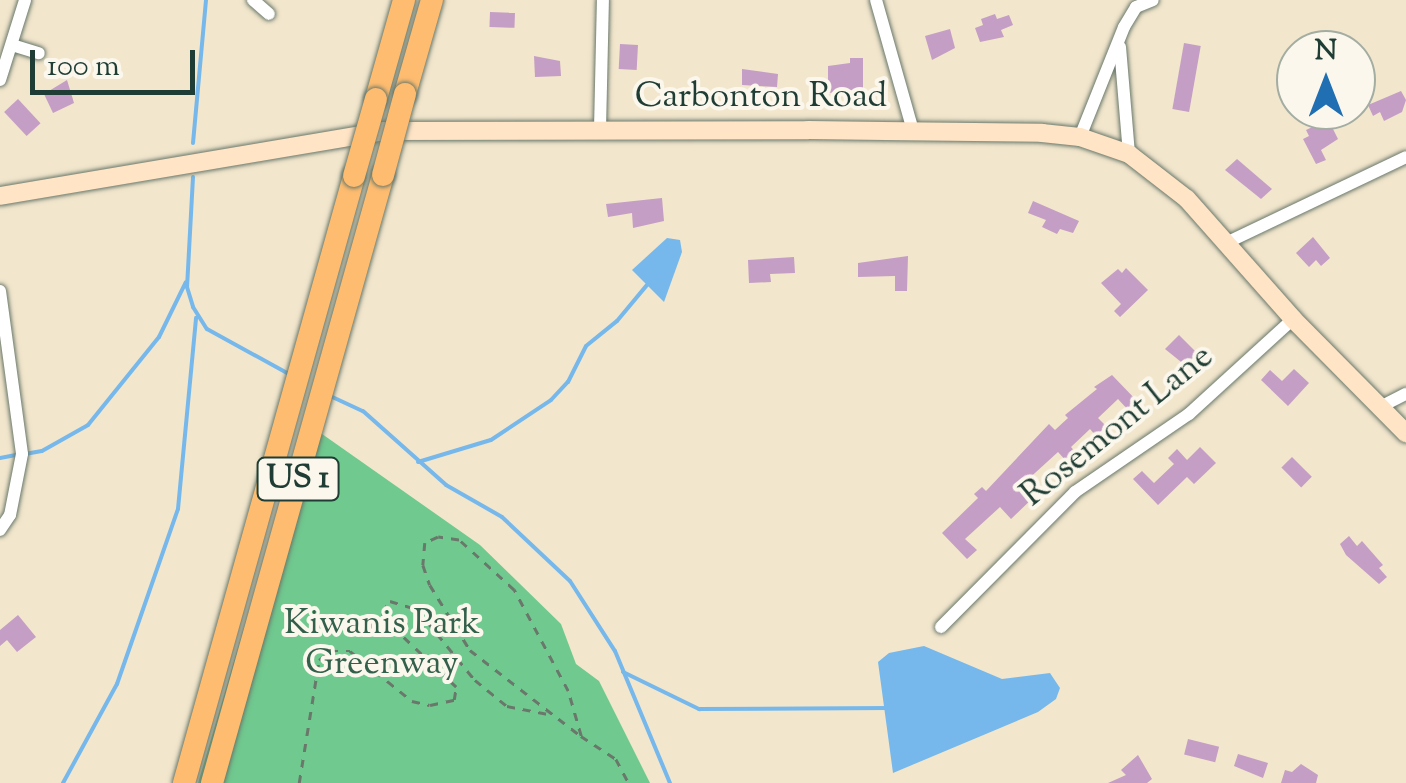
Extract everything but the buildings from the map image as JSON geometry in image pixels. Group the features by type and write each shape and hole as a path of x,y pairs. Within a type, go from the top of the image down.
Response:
{"highway":[{"name":"US 1","path":"184,783 404,0"},
{"name":"US 1","path":"212,783 432,0"}],"street":[{"path":"0,80 24,0"},
{"path":"253,0 269,14"},
{"path":"600,129 603,0"},
{"path":"876,0 913,131"},
{"path":"1080,138 1136,7 1152,0"},
{"path":"12,44 39,53"},
{"path":"1120,45 1129,154"},
{"name":"Carbonton Road","path":"0,196 383,131 913,131 1080,138 1129,154 1187,199 1293,319 1406,434"},
{"path":"1228,242 1406,157"},
{"path":"0,291 22,454 10,515 0,530"},
{"name":"Rosemont Lane","path":"941,627 1075,492 1189,414 1293,319"},
{"path":"1380,407 1406,394"}],"path":[{"path":"580,736 568,691 514,590 459,540 438,537 425,542 423,566 430,584 470,650 580,736 616,759 629,783"},
{"path":"299,783 318,660 330,651 350,651 412,701 430,705 454,700 456,687 384,620 382,612 390,601 417,609 475,680 507,706 553,715"}],"green space":[{"name":"Kiwanis Park Greenway","path":"305,422 480,545 561,624 576,664 599,681 650,783 198,783"}],"water":[{"path":"667,238 680,240 682,252 664,302 632,270"},
{"path":"924,646 1002,679 1050,673 1060,688 1056,699 1038,712 893,773 878,662 889,653"}],"waterway":[{"path":"193,143 206,0"},
{"path":"193,177 187,287 193,307 207,329 289,374"},
{"path":"25,454 42,451 88,425 159,337 186,282"},
{"path":"418,462 491,440 551,400 568,382 586,346 617,321 647,285"},
{"path":"63,783 117,684 178,509 196,318"},
{"path":"328,395 363,411 446,485 502,517 570,581 615,651 670,783"},
{"path":"0,458 16,455"},
{"path":"623,672 699,709 890,708"}]}
